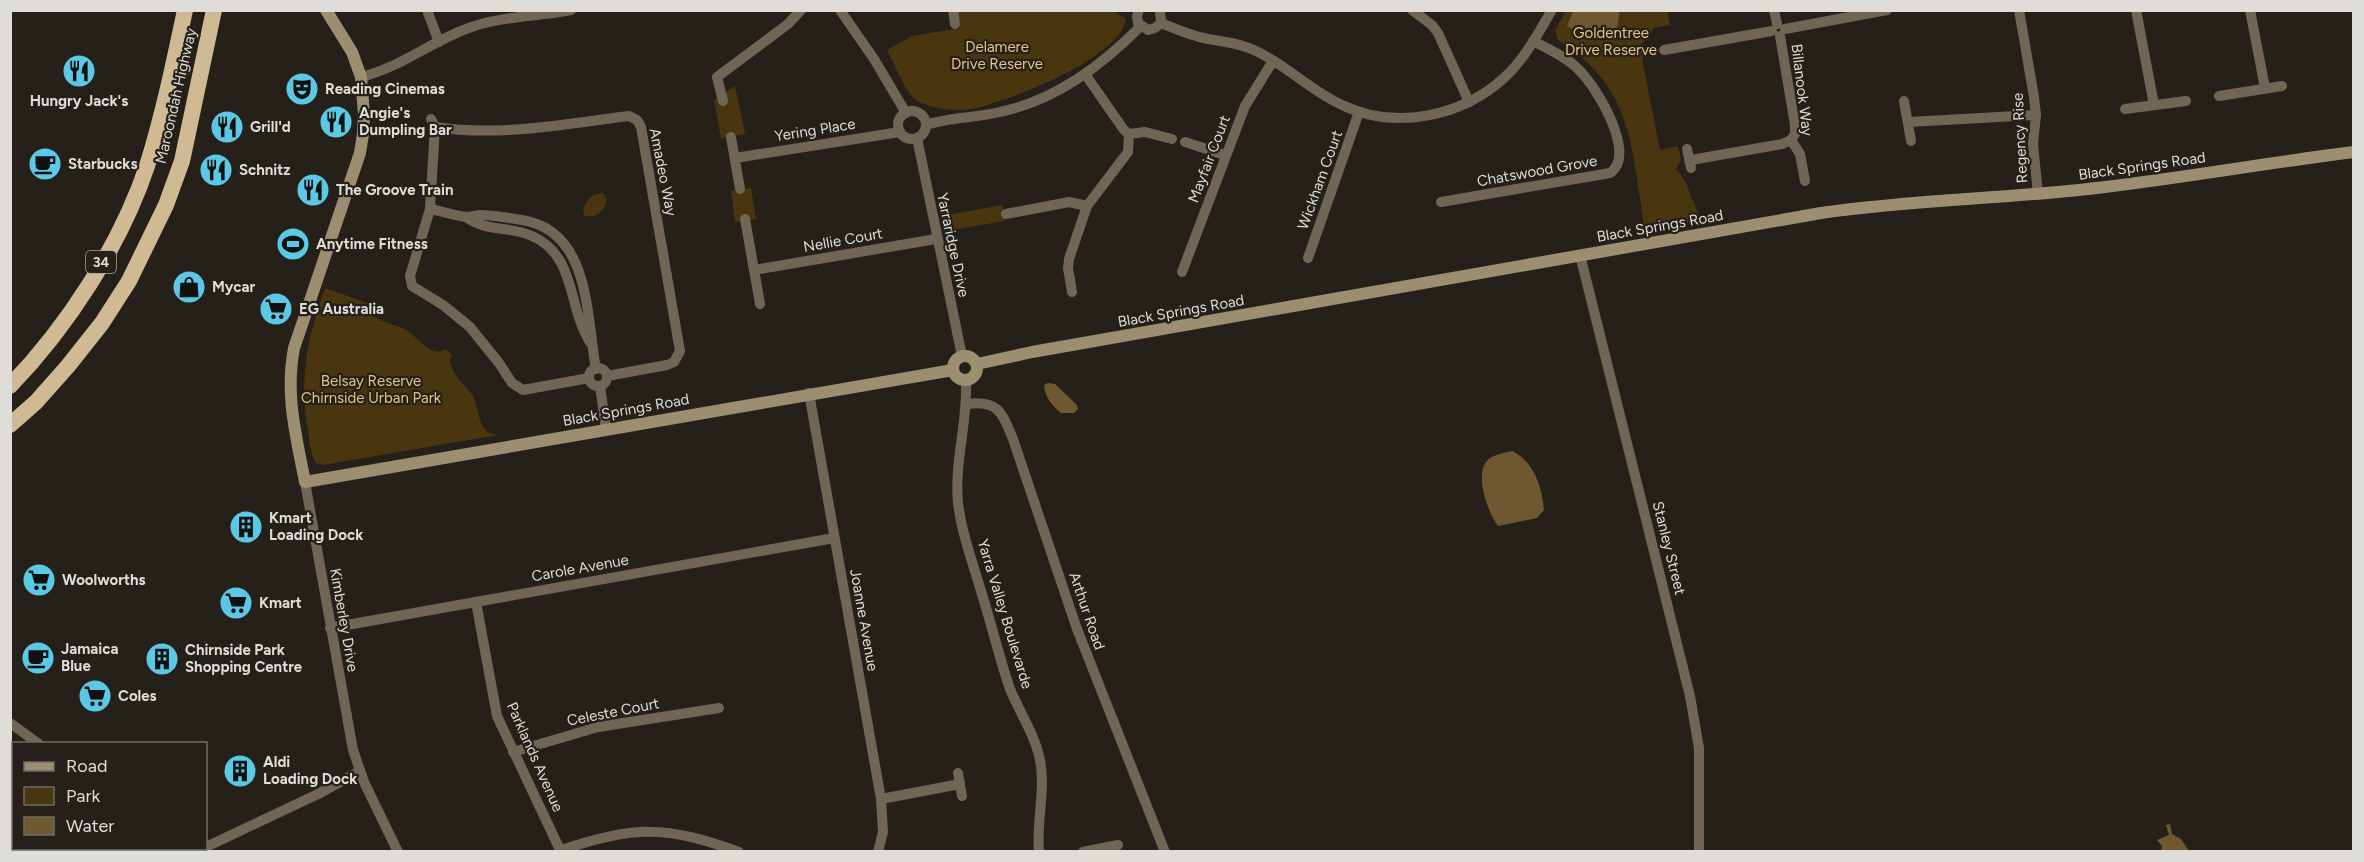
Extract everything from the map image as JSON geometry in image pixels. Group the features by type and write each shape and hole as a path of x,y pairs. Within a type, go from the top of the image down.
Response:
{"highway":[{"name":"Maroondah Highway","path":"10,386 72,309 124,221 147,165 157,132 185,10"},
{"name":"Maroondah Highway","path":"10,425 62,374 102,323 129,281 166,205 182,161 214,10"}],"main road":[{"name":"Kimberley Drive","path":"305,482 291,401 290,371 294,348 360,153 364,114 361,77 352,52 326,10"},
{"name":"Black Springs Road","path":"977,364 1032,352 1879,204 2088,189 2354,152"},
{"path":"962,356 972,358 977,364 975,375 966,381 959,379 953,370 954,363 962,356"},
{"name":"Black Springs Road","path":"305,482 809,393 953,370"}],"street":[{"path":"427,10 439,42"},
{"path":"723,101 717,77 788,24 801,10"},
{"path":"840,10 874,59 906,113"},
{"path":"953,10 955,24"},
{"path":"1160,10 1161,23"},
{"path":"1412,10 1432,25 1438,33 1470,102"},
{"path":"1161,23 1195,36 1241,44 1274,61 1322,94 1359,112 1400,118 1424,117 1446,112 1489,91 1507,76 1552,10"},
{"name":"Billanook Way","path":"1774,10 1795,125 1795,134 1791,140 1800,154 1805,181"},
{"path":"1664,50 1887,10"},
{"name":"Regency Rise","path":"2019,10 2036,115 2033,144 2038,194"},
{"path":"2136,10 2154,105"},
{"path":"2250,10 2265,88"},
{"path":"361,77 379,73 466,29 568,11"},
{"path":"1138,11 1137,19 1141,26 1151,29 1161,23"},
{"path":"926,125 1022,106 1059,90 1106,59 1141,26"},
{"name":"Chatswood Grove","path":"1441,202 1610,173 1617,169 1620,154 1612,125 1596,90 1576,66 1533,41"},
{"name":"Mayfair Court","path":"1182,272 1245,106 1274,61"},
{"path":"1085,74 1129,134 1145,132 1172,139"},
{"path":"2219,96 2282,86"},
{"path":"1904,101 1911,141"},
{"path":"2125,110 2186,101"},
{"path":"914,112 921,115 926,125 924,134 909,139 900,132 899,123 906,113 914,112"},
{"name":"Wickham Court","path":"1308,258 1359,112"},
{"path":"1909,122 2036,115"},
{"name":"Amadeo Way","path":"430,209 433,123 474,131 499,131 629,116 637,120 641,127 680,351 674,362 667,365 607,376"},
{"name":"Yering Place","path":"735,158 900,132"},
{"path":"1072,292 1068,268 1069,259 1087,206 1128,152 1129,134"},
{"path":"730,137 740,189"},
{"name":"Yarraridge Drive","path":"917,138 936,239 962,356"},
{"path":"1687,149 1691,164 1791,140"},
{"path":"1185,142 1225,155"},
{"path":"1006,214 1069,202 1087,206"},
{"path":"600,386 593,384 592,373 591,345 577,317 568,276 556,253 543,241 531,235 485,227 466,217 430,209 410,276 412,286 443,305 470,327 516,387 524,390 592,373 603,370 607,376 606,381 600,386"},
{"path":"745,219 760,304"},
{"name":"Nellie Court","path":"754,270 936,239"},
{"name":"Stanley Street","path":"1580,255 1690,696 1699,748 1700,852"},
{"name":"Yarra Valley Boulevarde","path":"966,381 967,404 956,478 959,506 972,559 1010,686 1040,760 1043,780 1038,837 1039,852"},
{"path":"600,386 606,429"},
{"name":"Joanne Avenue","path":"809,393 881,800 883,832 878,852"},
{"name":"Arthur Road","path":"967,404 981,402 993,405 1003,416 1013,439 1077,629 1165,852"},
{"name":"Kimberley Drive","path":"305,482 350,736 360,771 398,852"},
{"name":"Carole Avenue","path":"330,628 834,538"},
{"name":"Parklands Avenue","path":"476,602 497,716 561,851"},
{"name":"Celeste Court","path":"513,752 598,727 719,708"},
{"path":"10,723 36,742"},
{"path":"207,847 318,794 360,771"},
{"path":"958,773 962,796"},
{"path":"881,800 960,784"},
{"path":"561,851 607,836 668,831 700,838 739,852"},
{"path":"1083,852 1118,845"}],"green space":[{"name":"Delamere Drive Reserve","path":"957,11 1114,11 1126,19 1119,34 1105,49 1060,76 988,105 951,110 930,106 914,98 905,86 887,50 912,36 960,28"},
{"name":"Goldentree Drive Reserve","path":"1566,11 1667,11 1670,25 1654,28 1642,44 1643,64 1660,150 1678,146 1681,160 1676,169 1684,179 1701,220 1645,230 1632,147 1625,123 1616,100 1602,79 1583,59 1558,40 1555,30"},
{"path":"735,86 745,134 721,138 714,100"},
{"path":"751,188 756,219 735,222 731,191"},
{"path":"603,193 607,200 602,210 596,215 585,216 583,211 587,201 596,194"},
{"path":"1002,205 1005,221 951,230 948,215"},
{"name":"Belsay Reserve Chirnside Urban Park","path":"325,288 367,303 368,311 372,315 406,330 429,349 440,351 446,349 452,355 450,361 456,376 474,398 482,424 486,430 498,435 323,465 316,463 310,448 304,393 309,342"}],"water":[{"path":"1573,11 1620,11 1618,25 1616,30 1607,37 1593,36 1567,26"},
{"path":"1055,384 1077,405 1078,409 1074,413 1061,413 1050,401 1044,385"},
{"path":"1512,451 1526,461 1536,476 1544,510 1537,518 1498,526 1484,494 1483,468 1491,458"},
{"path":"2170,824 2172,834 2181,839 2189,851 2161,851 2162,846 2157,840 2169,835 2166,825"}],"place":[{"name":"Hungry Jack's","path":"79,71"},
{"name":"Reading Cinemas","path":"302,89"},
{"name":"Angie's Dumpling Bar","path":"336,122"},
{"name":"Grill'd","path":"227,127"},
{"name":"Starbucks","path":"45,164"},
{"name":"Schnitz","path":"216,170"},
{"name":"The Groove Train","path":"313,190"},
{"name":"Anytime Fitness","path":"293,244"},
{"name":"Mycar","path":"189,287"},
{"name":"EG Australia","path":"276,309"},
{"name":"Kmart Loading Dock","path":"246,527"},
{"name":"Woolworths","path":"39,580"},
{"name":"Kmart","path":"236,603"},
{"name":"Jamaica Blue","path":"38,658"},
{"name":"Chirnside Park Shopping Centre","path":"162,659"},
{"name":"Coles","path":"95,696"},
{"name":"Aldi Loading Dock","path":"240,771"}]}
